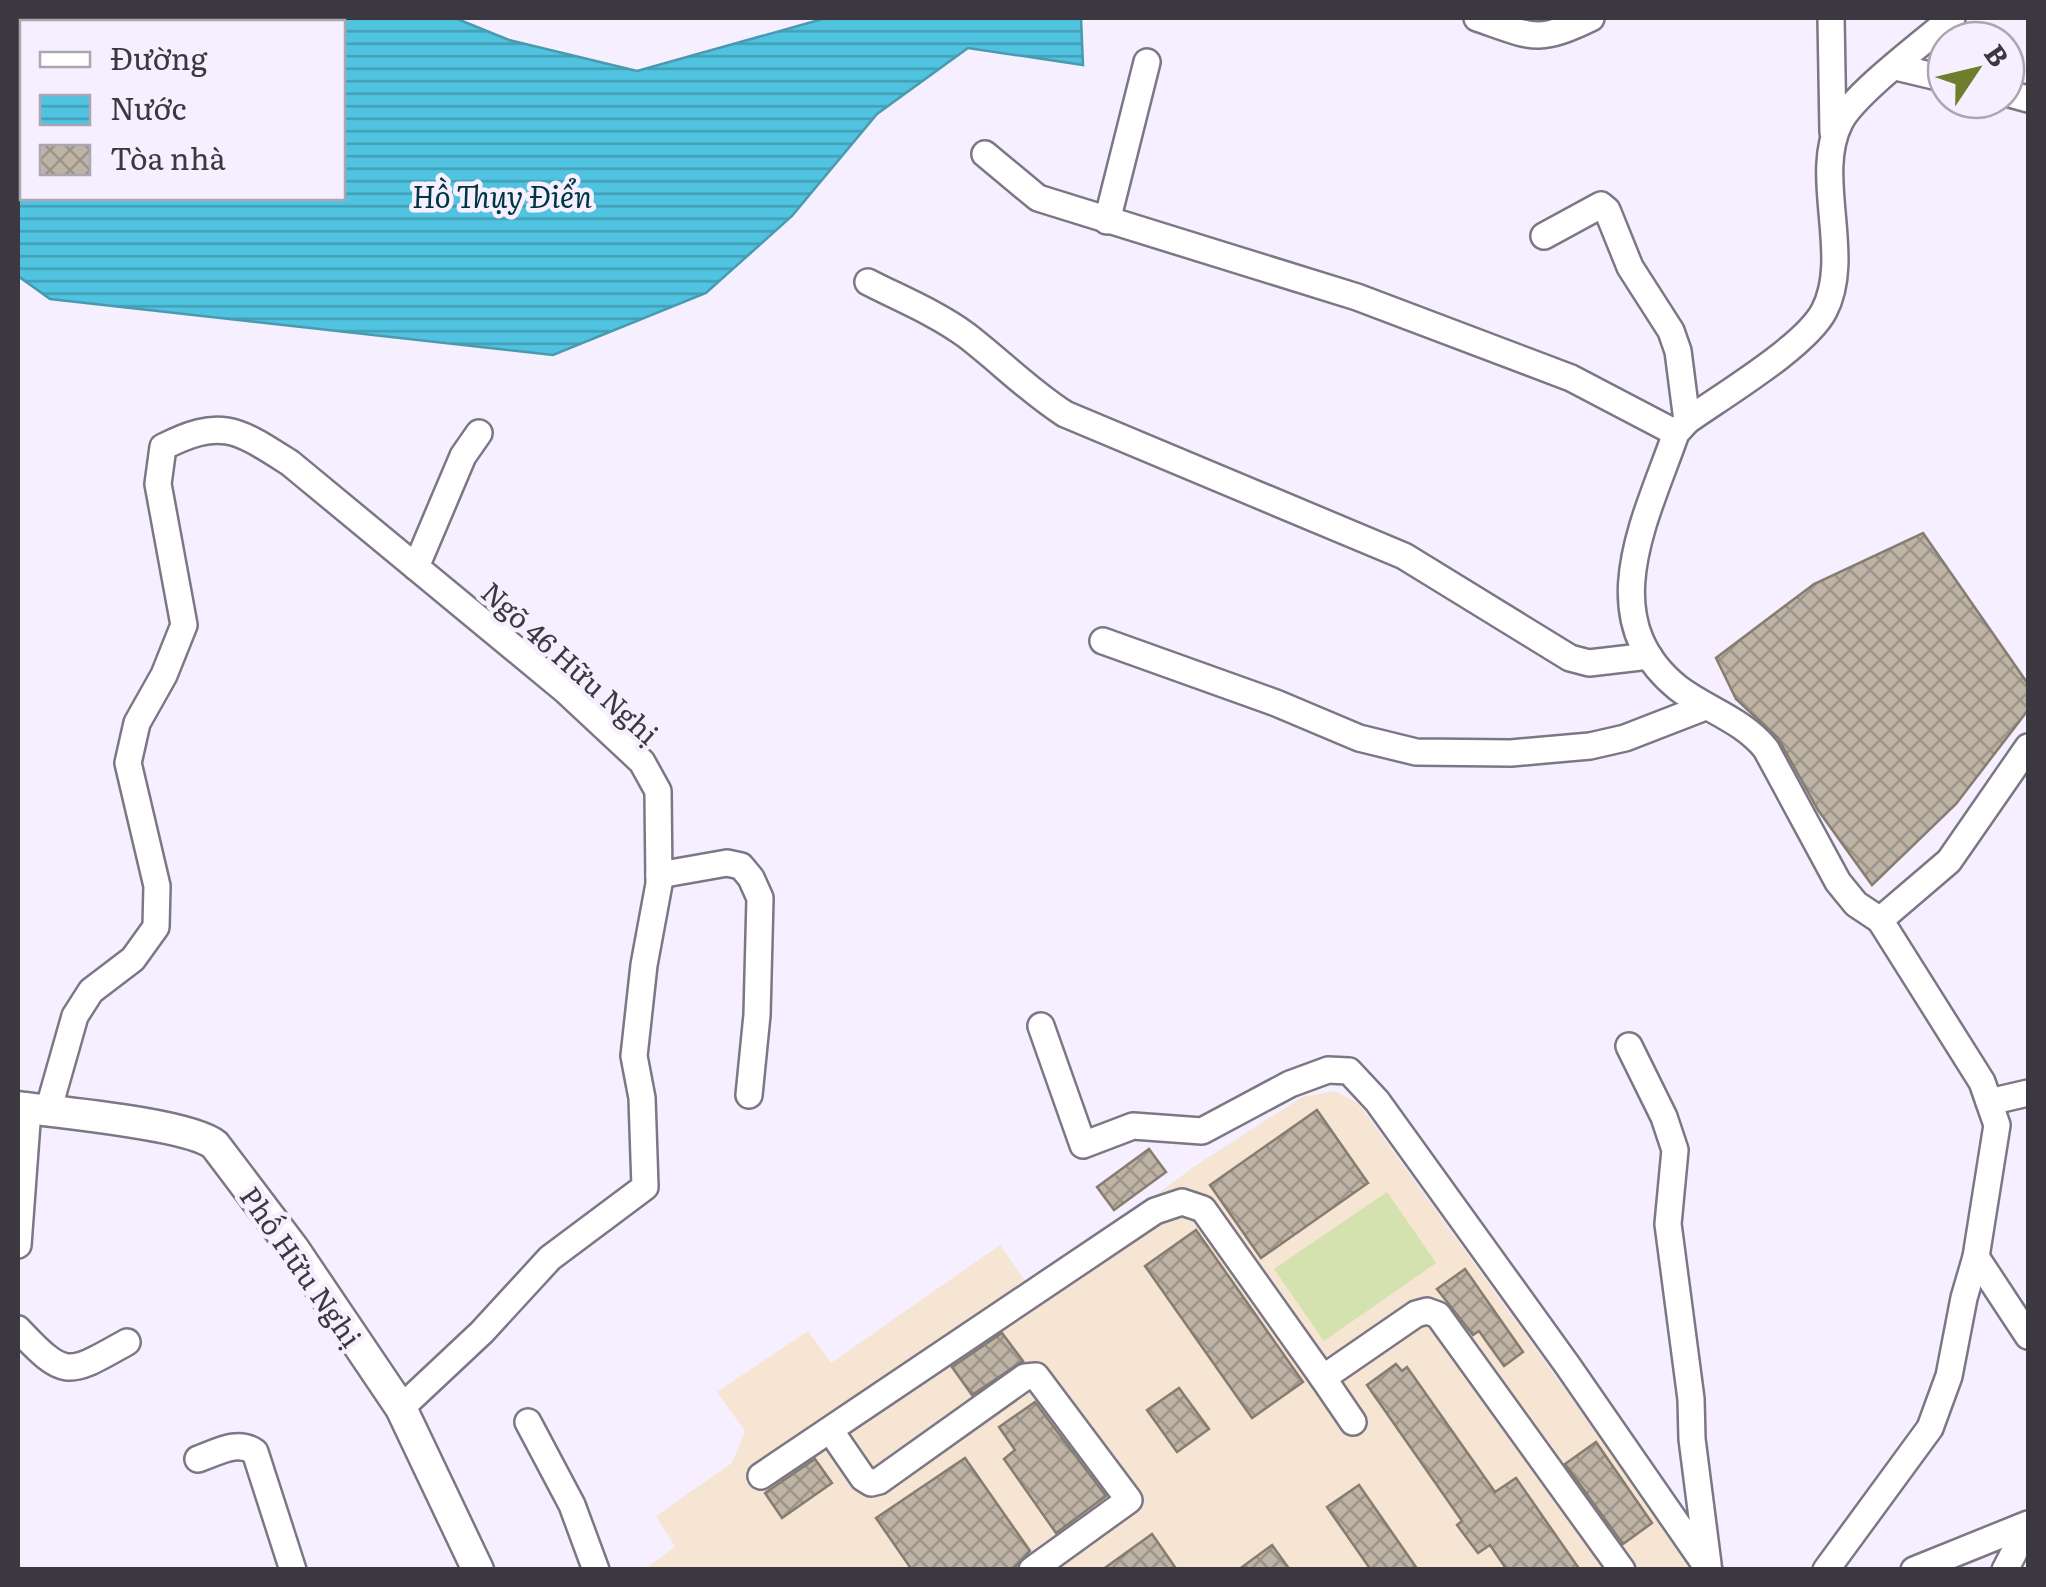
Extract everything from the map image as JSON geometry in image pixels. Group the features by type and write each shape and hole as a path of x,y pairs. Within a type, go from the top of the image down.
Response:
{"main road":[{"name":"Phố Hữu Nghị","path":"31,1109 167,1129 210,1140 292,1248 401,1408 478,1570"}],"street":[{"path":"1477,18 1524,34 1547,36 1591,18"},
{"path":"1682,427 1798,341 1824,312 1834,275 1831,18"},
{"path":"1834,137 1846,111 1952,18"},
{"path":"1107,221 1147,62"},
{"path":"1896,67 1926,74"},
{"path":"986,154 1038,198 1357,297 1571,378 1682,427"},
{"path":"1544,236 1590,209 1601,205 1607,210 1630,267 1671,331 1678,351 1682,427 1631,571 1632,615 1649,656 1676,686 1754,735 1766,749 1847,895 1880,920 1958,1040 1982,1082 1997,1125 1976,1257 1949,1376 1930,1428 1826,1570"},
{"path":"868,282 963,333 1042,400 1065,414 1404,556 1570,658 1589,663 1649,656"},
{"name":"Ngõ 46 Hữu Nghị","path":"31,1109 91,991 133,959 156,928 157,886 128,763 137,723 164,676 184,625 158,484 163,447 197,430 243,433 290,464 566,691 642,762 658,790 659,876 634,1056 642,1098 645,1188 550,1258 482,1332 401,1408"},
{"path":"416,567 463,456 479,433"},
{"path":"1103,642 1359,738 1416,752 1511,753 1590,746 1625,738 1704,707"},
{"path":"1880,920 1949,862 2028,747"},
{"path":"659,876 727,862 741,866 760,898 750,1095"},
{"path":"1041,1026 1084,1145 1134,1126 1202,1131 1290,1084 1328,1070 1349,1071 1376,1102 1557,1350 1709,1569"},
{"path":"1629,1046 1664,1117 1675,1150 1668,1224 1709,1569"},
{"path":"1989,1102 2028,1093"},
{"path":"18,1245 31,1109"},
{"path":"761,1476 1155,1211 1182,1202 1203,1209 1353,1422"},
{"path":"1976,1257 2028,1336"},
{"path":"1323,1378 1416,1314 1427,1311 1438,1315 1622,1570"},
{"path":"18,1329 50,1363 65,1368 83,1367 128,1342"},
{"path":"830,1430 863,1478 871,1483 879,1481 1025,1377 1036,1376 1130,1500 1032,1570"},
{"path":"528,1422 572,1505 596,1570"},
{"path":"198,1459 239,1446 255,1452 292,1570"},
{"path":"1914,1570 2028,1524"},
{"path":"2005,1570 2028,1524"}],"shaded area":[{"path":"1335,1091 1359,1104 1695,1569 643,1570 675,1547 656,1516 732,1463 745,1431 717,1392 808,1331 831,1363 1000,1245 1030,1288 1195,1166 1302,1097"}],"green space":[{"path":"1387,1192 1436,1263 1324,1341 1274,1269"}],"water":[{"name":"Hồ Thụy Điển","path":"18,18 455,18 509,40 637,71 826,18 1081,18 1083,65 968,48 877,114 792,216 706,293 553,355 50,299 18,276"}],"building":[{"path":"1923,533 2028,684 2028,710 1956,804 1872,885 1818,810 1778,738 1736,699 1716,658 1814,584"},
{"path":"1317,1110 1368,1183 1261,1258 1210,1185"},
{"path":"1149,1149 1166,1172 1114,1210 1097,1187"},
{"path":"1196,1230 1303,1382 1252,1418 1145,1266"},
{"path":"1465,1269 1523,1352 1504,1366 1479,1331 1473,1335 1437,1289"},
{"path":"1002,1333 1023,1361 972,1395 952,1367"},
{"path":"1396,1364 1402,1371 1407,1367 1495,1492 1516,1478 1580,1570 1507,1570 1490,1545 1478,1553 1457,1525 1462,1521 1367,1385"},
{"path":"1179,1388 1209,1429 1177,1452 1147,1410"},
{"path":"1035,1402 1106,1496 1056,1533 1004,1459 1015,1450 999,1427"},
{"path":"1596,1442 1652,1523 1623,1544 1565,1464"},
{"path":"965,1458 1030,1551 1012,1570 912,1570 876,1518"},
{"path":"815,1459 832,1483 782,1518 765,1493"},
{"path":"1359,1485 1418,1570 1371,1570 1327,1507"},
{"path":"1152,1534 1177,1570 1102,1570"},
{"path":"1272,1545 1290,1570 1238,1570"}]}
